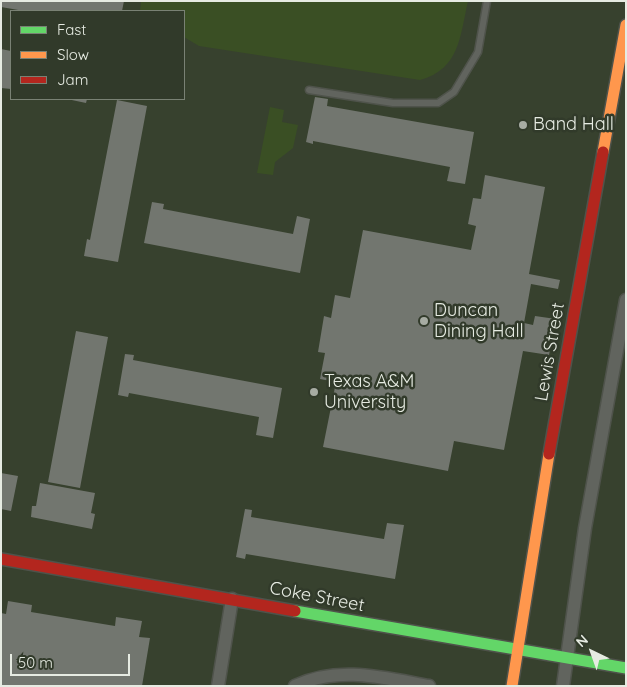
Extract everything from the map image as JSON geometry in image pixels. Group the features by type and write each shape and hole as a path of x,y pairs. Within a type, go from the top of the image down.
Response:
{"street":[{"name":"Lewis Street","path":"512,686 537,520 626,25"},
{"path":"563,686 586,528 626,300"},
{"name":"Coke Street","path":"1,559 232,598 518,651 626,668"},
{"path":"218,686 232,598"},
{"path":"295,686 317,678 341,674 374,676 429,686"}],"lane":[{"path":"309,90 393,103 438,103 454,92 478,52 487,1"}],"shaded area":[{"name":"Texas A&M University","path":"1,1 626,1 626,686 1,686"}],"green space":[{"path":"141,1 468,1 460,38 451,59 433,75 420,80 199,46 185,38 185,10 140,10"},
{"path":"270,107 284,110 282,122 298,125 293,148 275,162 273,175 257,173"}],"building":[{"path":"1,1 124,1 122,10 18,10 1,7"},
{"path":"1,49 10,51 10,89 1,88"},
{"path":"315,97 328,99 327,106 474,132 465,184 447,181 450,167 313,141 313,144 306,142"},
{"path":"72,100 87,100 86,103"},
{"path":"117,100 147,106 118,262 84,256 87,239 90,240"},
{"name":"Duncan Dining Hall","path":"485,175 545,187 529,274 560,280 558,289 531,284 524,323 533,325 535,316 556,319 549,355 523,351 504,450 454,441 448,471 323,447 336,382 320,379 325,353 318,352 324,316 331,318 335,295 350,298 363,230 471,250 476,226 468,224 473,198 481,199"},
{"path":"152,202 164,204 163,209 293,234 297,216 310,219 300,273 144,243"},
{"path":"76,331 108,337 80,488 48,482"},
{"path":"125,354 134,355 133,360 282,388 273,438 256,435 259,417 129,393 128,397 118,395"},
{"path":"1,473 18,476 11,511 1,509"},
{"path":"40,483 95,493 91,513 95,514 92,529 31,517 32,506 36,506"},
{"path":"245,509 252,510 251,517 384,539 387,523 404,525 395,579 246,554 245,559 236,557"},
{"path":"8,601 32,605 31,612 115,626 116,617 142,621 139,637 150,638 142,686 1,686 1,613 6,614"}],"traffic: fast":[{"path":"295,611 626,668"}],"traffic: slow":[{"path":"603,152 626,25"},
{"path":"512,686 549,454"}],"traffic: jam":[{"path":"549,454 603,152"},
{"path":"1,559 295,611"}],"place":[{"name":"Band Hall","path":"523,125"},
{"name":"Duncan Dining Hall","path":"424,321"},
{"name":"Texas A&M University","path":"314,392"}]}
